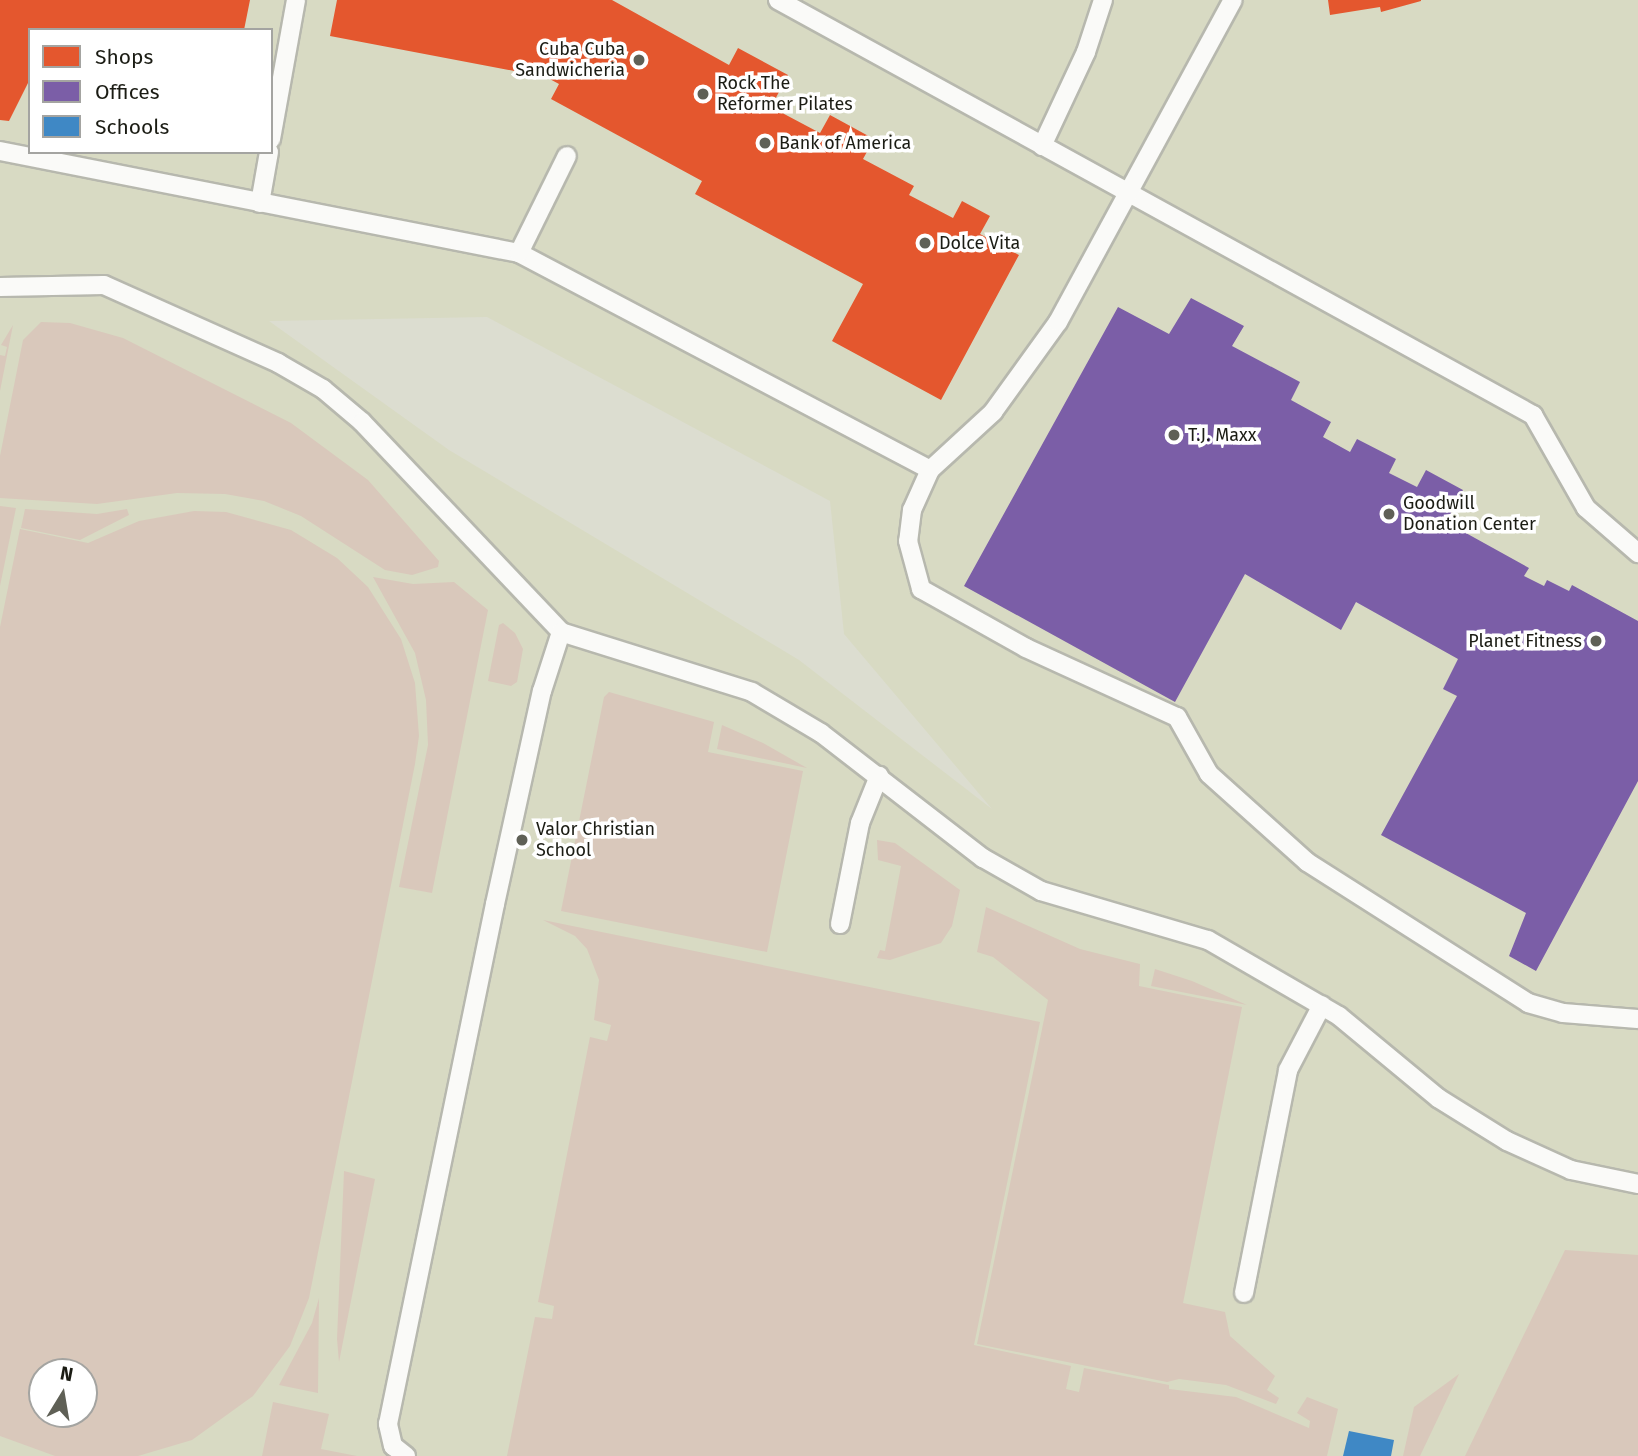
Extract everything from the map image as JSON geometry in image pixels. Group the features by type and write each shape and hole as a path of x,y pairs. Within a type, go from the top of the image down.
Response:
{"lane":[{"path":"273,128 296,0"},
{"path":"778,0 1533,415 1586,508 1638,553"},
{"path":"1042,146 1086,51 1103,0"},
{"path":"1233,0 1130,195 1050,334 993,412 930,470 912,510 908,541 921,589 1003,636 1177,717 1209,774 1307,862 1528,1003 1563,1013 1638,1019"},
{"path":"0,151 519,253 930,470"},
{"path":"260,203 269,154"},
{"path":"519,253 567,156"},
{"path":"0,287 104,285 278,363 323,389 438,500 561,632 752,692 821,733 983,858 1041,891 1208,940 1322,1005 1438,1098 1507,1141 1571,1170 1638,1184"},
{"path":"406,1456 393,1446 388,1424 501,877 542,691 561,632"},
{"path":"840,925 860,822 879,776"},
{"path":"1244,1293 1288,1070 1322,1005"}],"shaded area":[{"path":"0,0 1638,0 1638,1456 0,1456","holes":["487,317 830,501 844,634 992,809 799,660 449,450 269,321"]},
{"path":"41,322 70,323 123,338 291,423 368,480 439,561 438,567 412,575 385,570 301,516 264,501 225,494 177,493 97,504 0,498 0,456 23,340"},
{"path":"13,325 0,391 0,355 5,356 7,347 1,345"},
{"path":"0,506 16,508 0,586"},
{"path":"25,509 97,514 127,509 129,515 80,540 21,528"},
{"path":"194,511 226,512 291,530 337,558 368,587 401,639 415,683 419,736 309,1298 290,1346 253,1396 192,1440 138,1456 55,1456 0,1436 0,627 20,529 88,543 139,521"},
{"path":"373,577 413,584 454,582 488,610 432,893 399,887 428,745 426,700 415,653"},
{"path":"503,623 515,633 523,649 517,682 511,686 488,681 499,625"},
{"path":"609,692 714,722 708,752 803,771 767,952 561,911 604,697"},
{"path":"722,725 763,743 807,768 717,749"},
{"path":"877,840 895,843 960,890 952,926 941,943 890,960 877,958 880,950 885,951 901,866 878,860"},
{"path":"986,907 1080,949 1140,964 1139,986 1242,1007 1183,1303 1225,1312 1230,1336 1275,1376 1267,1390 1279,1398 1276,1404 1226,1385 1179,1379 1167,1382 977,1344 1048,1000 993,957 977,952"},
{"path":"543,920 1040,1022 974,1345 1071,1366 1066,1389 1079,1392 1084,1368 1169,1385 1169,1389 1236,1397 1309,1428 1310,1421 1297,1413 1307,1397 1338,1409 1327,1456 507,1456 535,1317 552,1319 554,1306 538,1302 590,1037 607,1041 611,1025 594,1020 599,980 587,949 575,936"},
{"path":"1155,969 1192,981 1247,1005 1151,986"},
{"path":"344,1171 375,1179 339,1362 337,1339"},
{"path":"1565,1250 1638,1255 1638,1456 1465,1456"},
{"path":"319,1298 318,1393 279,1385 312,1323"},
{"path":"1459,1374 1420,1456 1403,1456 1414,1407"},
{"path":"273,1402 329,1414 321,1449 357,1456 262,1456"}],"building: Shops":[{"path":"0,0 250,0 244,28 28,28 28,83 9,121 0,120"},
{"path":"337,0 612,0 729,65 738,48 788,75 771,107 820,133 830,115 874,139 863,159 914,186 909,195 953,218 962,201 990,216 980,234 1019,255 941,400 832,341 863,284 695,194 702,181 551,99 559,84 546,77 330,36"},
{"path":"1328,0 1421,1 1381,12 1380,7 1330,15"}],"building: Offices":[{"path":"1191,298 1244,326 1232,346 1300,382 1291,400 1331,422 1323,437 1350,452 1357,439 1396,459 1389,473 1417,487 1426,470 1463,490 1446,522 1529,568 1524,576 1544,586 1547,580 1569,591 1572,585 1638,621 1638,781 1536,971 1509,956 1526,913 1381,835 1457,696 1443,689 1458,659 1356,602 1341,630 1245,574 1175,702 964,586 1118,307 1169,334"}],"building: Schools":[{"path":"1349,1431 1394,1440 1391,1456 1343,1456"}],"place":[{"name":"Cuba Cuba Sandwicheria","path":"639,60"},
{"name":"Rock The Reformer Pilates","path":"703,94"},
{"name":"Bank of America","path":"765,143"},
{"name":"Dolce Vita","path":"925,243"},
{"name":"T.J. Maxx","path":"1174,435"},
{"name":"Goodwill Donation Center","path":"1389,514"},
{"name":"Planet Fitness","path":"1596,641"},
{"name":"Valor Christian School","path":"522,840"}]}
